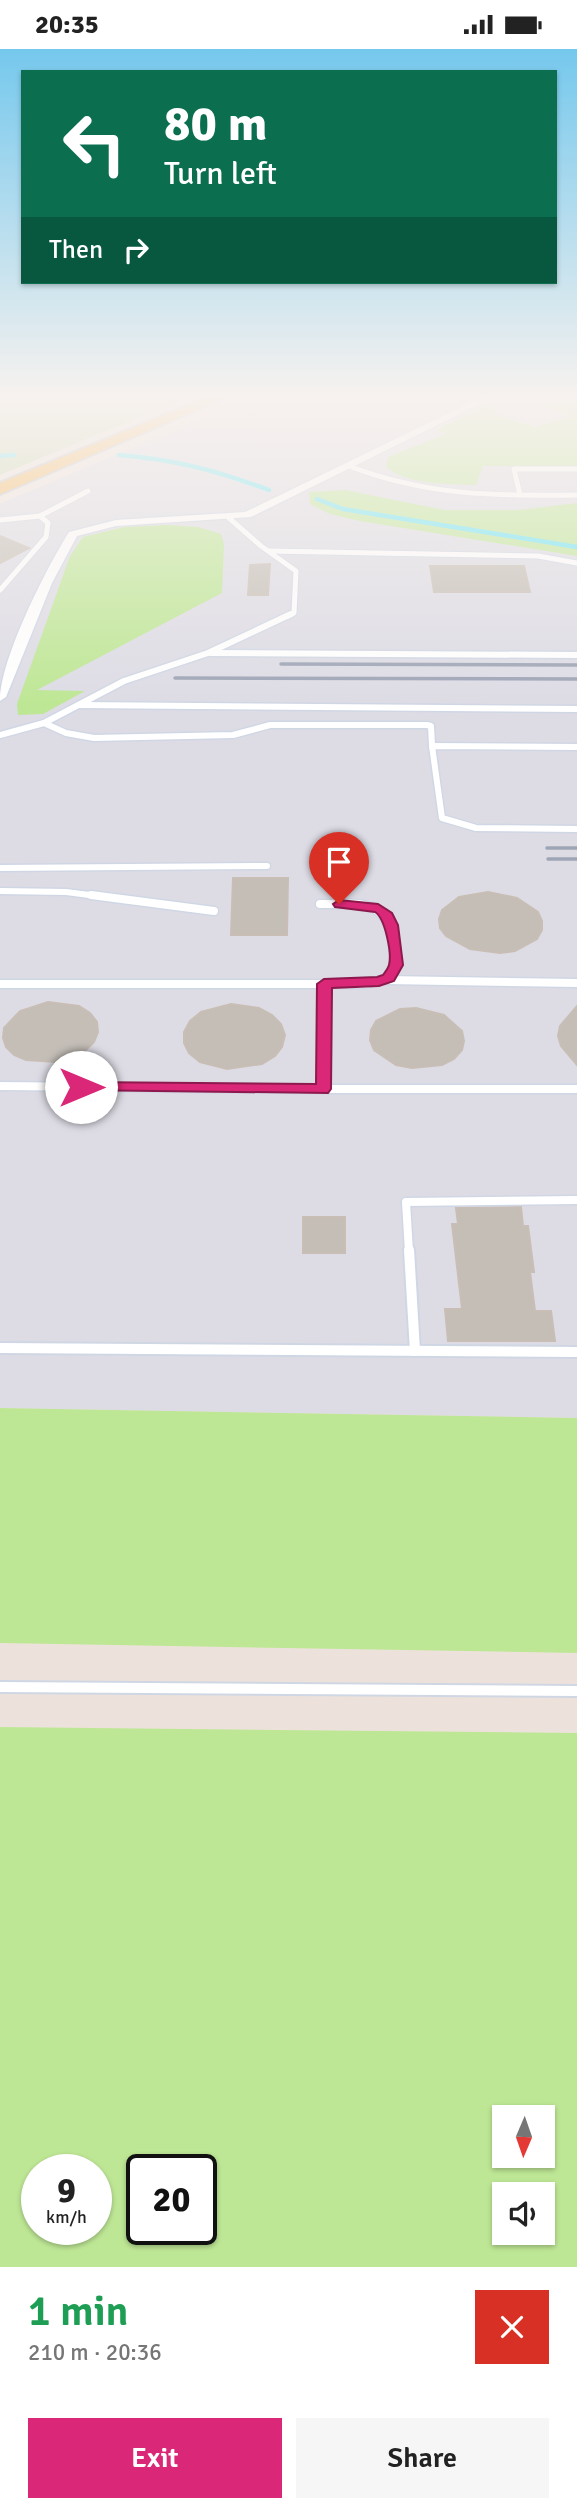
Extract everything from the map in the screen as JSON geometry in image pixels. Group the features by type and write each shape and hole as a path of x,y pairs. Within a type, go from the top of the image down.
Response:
{"street":[{"path":"0,697 46,583 73,534 119,521 229,518 247,515 285,497"}],"lane":[{"path":"0,520 40,516 77,497"},
{"path":"0,590 46,537 48,523 40,516"},
{"path":"0,735 44,723 124,681 208,653 294,613 296,571 229,518"},
{"path":"268,551 538,556 577,563"},
{"path":"208,653 577,655"},
{"path":"79,705 577,709"},
{"path":"44,723 66,733 94,738 233,735 270,725 427,725 431,726 442,818 476,828 577,829"},
{"path":"432,746 577,747"},
{"path":"0,868 267,866"},
{"path":"0,891 66,892 214,911"},
{"path":"320,904 359,905 378,908 386,913 391,925 396,965 393,973 384,980"},
{"path":"0,984 365,984 384,980 577,983"},
{"path":"323,1089 324,984"},
{"path":"0,1086 577,1089"},
{"path":"415,1351 406,1202 577,1200"},
{"path":"0,1349 577,1352"},
{"path":"0,1687 577,1691"}],"shaded area":[{"path":"18,497 577,497 577,1418 0,1408 0,504"}],"green space":[{"path":"309,497 377,497 444,510 519,510 577,503 577,556 360,521 330,514 310,504"},
{"path":"124,527 198,527 221,534 224,544 222,593 37,690 85,691 43,714 18,715 17,704 70,556 83,537"},
{"path":"0,1408 577,1418 577,1653 0,1643"},
{"path":"0,1727 577,1733 577,2267 0,2267"}],"building":[{"path":"0,536 29,548 0,563"},
{"path":"270,564 268,595 248,595 250,565"},
{"path":"430,566 524,566 530,592 434,592"},
{"path":"233,878 288,878 287,935 231,935"},
{"path":"488,892 517,898 538,912 542,930 537,939 515,951 500,953 470,949 446,936 440,928 442,910 459,897"},
{"path":"48,1002 79,1006 90,1013 97,1022 98,1032 94,1042 85,1051 57,1062 26,1060 14,1055 6,1047 4,1028 20,1011"},
{"path":"231,1004 259,1008 281,1024 285,1035 282,1047 275,1056 262,1064 227,1069 200,1062 189,1053 184,1043 184,1032 190,1021 201,1012"},
{"path":"577,1006 577,1065 561,1046 558,1036 560,1026"},
{"path":"416,1008 444,1015 462,1031 462,1050 454,1059 442,1065 412,1068 396,1065 374,1050 370,1040 376,1021 400,1009"},
{"path":"521,1207 523,1226 528,1226 534,1272 530,1272 535,1311 551,1311 555,1341 448,1341 445,1309 462,1309 452,1224 458,1224 456,1208"},
{"path":"303,1217 345,1217 345,1253 303,1253"}],"waterway":[{"path":"317,499 343,509 577,547"}],"railway":[{"path":"281,664 577,665"},
{"path":"175,678 577,679"},
{"path":"547,848 577,848"},
{"path":"548,859 577,859"}],"route":[{"path":"81,1087 323,1089 324,984 365,984 379,981 389,978 396,965 391,925 386,913 378,908 339,904"}]}
